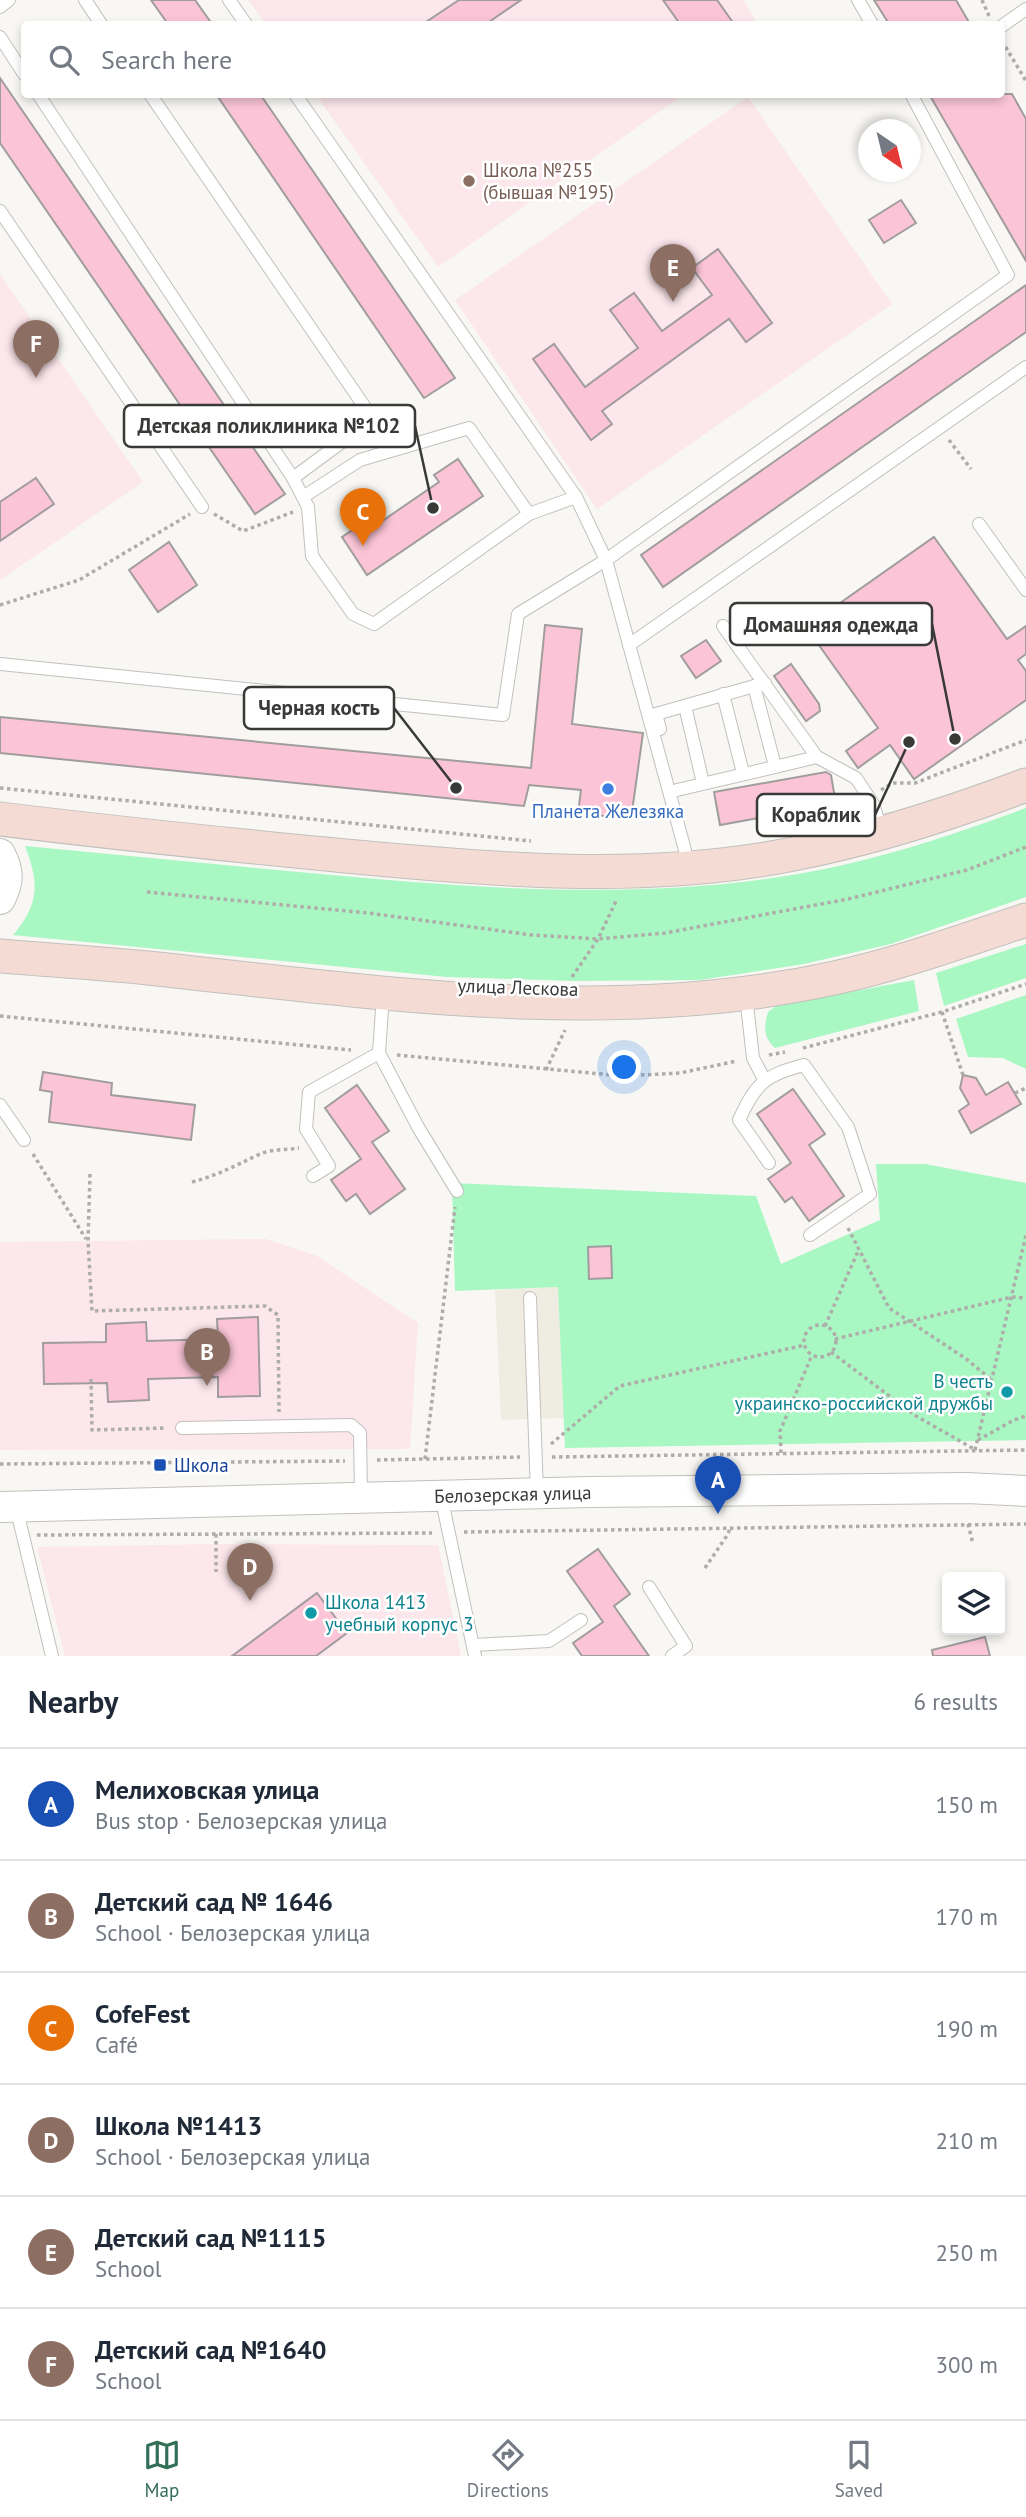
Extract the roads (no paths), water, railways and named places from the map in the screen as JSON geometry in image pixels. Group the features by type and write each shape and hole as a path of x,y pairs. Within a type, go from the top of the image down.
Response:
{"main road":[{"path":"0,819 172,840 508,870 627,870 687,868 787,855 1026,785"},
{"name":"улица Лескова","path":"0,956 472,1000 658,1000 746,992 845,975 919,956 1026,920"}],"street":[{"path":"0,854 8,872 7,885 0,898"},
{"name":"Белозерская улица","path":"13,1516 441,1496 967,1488 1026,1492"}],"lane":[{"path":"0,7 9,0"},
{"path":"85,0 99,21"},
{"path":"229,0 244,21"},
{"path":"858,0 870,21"},
{"path":"1005,24 1026,9"},
{"path":"0,37 21,69"},
{"path":"41,98 293,478 306,502 312,556 353,614 374,624 529,514 576,497"},
{"path":"152,98 373,419 293,478"},
{"path":"298,98 576,497 606,560 685,850 687,868"},
{"path":"0,664 503,715 518,614 606,560 1008,275 913,98"},
{"path":"0,211 202,507"},
{"path":"629,645 1026,367"},
{"path":"306,502 360,460 469,428 529,514"},
{"path":"979,524 1026,590"},
{"path":"441,878 623,884 690,880 791,866 877,829 856,778 817,757 759,684 723,626"},
{"path":"677,821 677,790 656,714 759,684"},
{"path":"759,684 775,766"},
{"path":"723,694 743,773"},
{"path":"685,706 703,783"},
{"path":"677,790 817,757"},
{"path":"608,989 700,987 829,965"},
{"path":"746,992 753,1058 765,1081"},
{"path":"383,993 379,1053 418,1127 457,1191"},
{"path":"313,1176 329,1166 306,1129 309,1092 379,1053"},
{"path":"769,1163 739,1119 753,1091 765,1081 780,1071 804,1065 848,1127 870,1194 810,1235"},
{"path":"0,1105 24,1140"},
{"path":"530,1298 537,1494"},
{"path":"182,1428 351,1426 360,1433 361,1498"},
{"path":"441,1496 474,1650 549,1641 581,1620"},
{"path":"13,1516 52,1656"},
{"path":"649,1587 686,1646 671,1656"}],"place":[{"name":"Школа №255 (бывшая №195)","path":"469,181"},
{"name":"Детский сад №1115","path":"673,302"},
{"name":"Детский сад №1640","path":"36,378"},
{"name":"Детская поликлиника №102","path":"433,508"},
{"name":"CofeFest","path":"363,546"},
{"name":"Домашняя одежда","path":"955,739"},
{"name":"Кораблик","path":"909,742"},
{"name":"Черная кость","path":"456,788"},
{"name":"Планета Железяка","path":"608,789"},
{"name":"Детский сад № 1646","path":"207,1386"},
{"name":"В честь украинско-российской дружбы","path":"1007,1392"},
{"name":"Школа","path":"160,1465"},
{"name":"Мелиховская улица","path":"718,1514"},
{"name":"Школа №1413","path":"250,1601"},
{"name":"Школа 1413 учебный корпус 3","path":"311,1613"}]}
